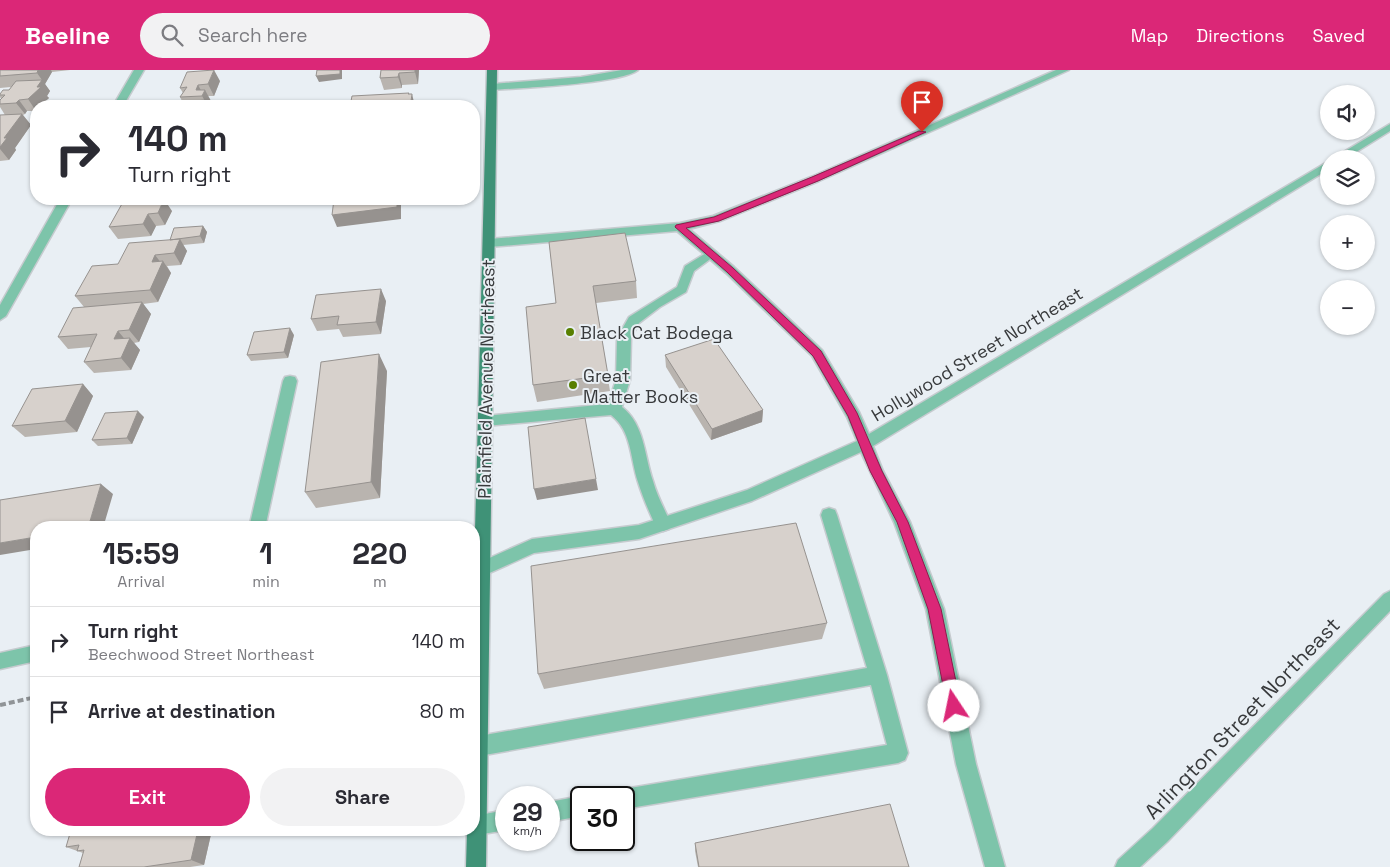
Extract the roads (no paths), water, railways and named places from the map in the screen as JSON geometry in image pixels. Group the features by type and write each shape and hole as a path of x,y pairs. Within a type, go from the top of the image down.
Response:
{"main road":[{"name":"Plainfield Avenue Northeast","path":"480,521 485,421 492,70"},
{"name":"Plainfield Avenue Northeast","path":"480,593 482,608 480,700"},
{"name":"Plainfield Avenue Northeast","path":"476,867 477,836"}],"street":[{"path":"122,100 139,70"},
{"path":"492,87 584,79 617,75 633,70"},
{"path":"489,243 680,227 716,219 815,179 1064,70"},
{"path":"1352,150 1390,127"},
{"name":"Hollywood Street Northeast","path":"480,570 532,546 639,532 752,495 866,443 1320,169"},
{"path":"0,316 63,205"},
{"path":"680,227 712,254 817,353 854,416 876,471 902,522 935,609 966,764 995,867"},
{"path":"614,409 623,380 624,338 634,320 682,288 689,269 712,254"},
{"path":"259,521 290,381"},
{"path":"485,421 614,409 621,413 632,428 646,482 663,524"},
{"path":"635,797 898,753 878,675 829,515"},
{"name":"Arlington Street Northeast","path":"1125,867 1160,835 1390,599"},
{"path":"0,661 30,655"},
{"path":"480,746 878,675"},
{"path":"480,824 495,822"}],"place":[{"name":"Black Cat Bodega","path":"570,332"},
{"name":"Great Matter Books","path":"573,385"}]}
